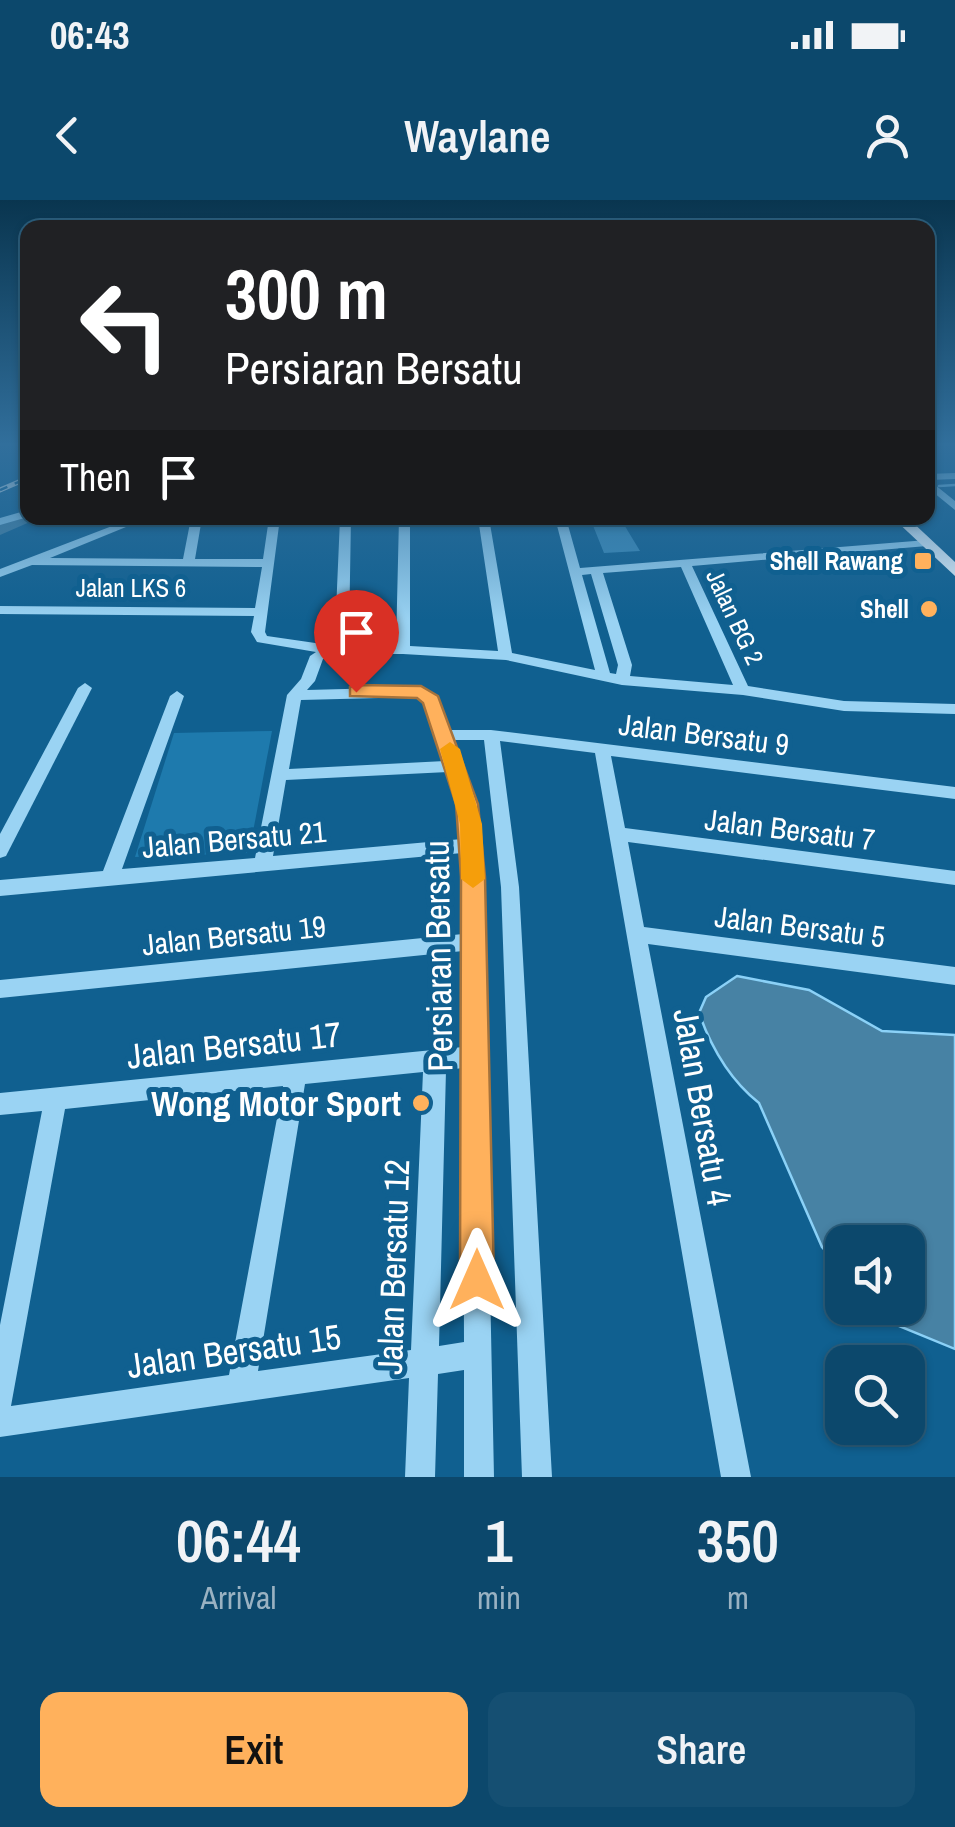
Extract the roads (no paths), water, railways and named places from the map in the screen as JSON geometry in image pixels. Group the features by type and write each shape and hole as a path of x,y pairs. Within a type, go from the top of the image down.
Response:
{"main road":[{"path":"908,525 955,570"},
{"path":"920,525 955,556"}],"street":[{"path":"0,573 124,525"},
{"path":"188,562 195,525"},
{"path":"274,525 261,612 262,639 333,650 506,656 622,680 743,690 844,706 955,709"},
{"path":"263,864 294,696 308,681 317,656 333,650 342,635 346,525"},
{"path":"404,650 405,525"},
{"path":"485,525 506,656"},
{"path":"562,525 604,676"},
{"path":"576,572 927,543"},
{"path":"29,562 269,563"},
{"name":"Jalan BG 2","path":"685,563 743,690"},
{"path":"596,570 625,665 622,680"},
{"name":"Jalan LKS 6","path":"0,610 261,612"},
{"path":"0,850 85,688"},
{"name":"Persiaran Bersatu","path":"294,696 421,692 432,700 467,804 474,941 478,1477"},
{"path":"110,878 178,696"},
{"name":"Jalan Bersatu 9","path":"446,735 491,735 955,793"},
{"path":"491,735 510,887 537,1477"},
{"name":"Jalan Bersatu 4","path":"602,749 736,1477"},
{"path":"280,775 455,766"},
{"name":"Jalan Bersatu 7","path":"618,834 955,878"},
{"name":"Jalan Bersatu 21","path":"0,888 472,845"},
{"name":"Jalan Bersatu 5","path":"636,934 955,976"},
{"name":"Jalan Bersatu 19","path":"0,989 474,941"},
{"name":"Jalan Bersatu 17","path":"0,1104 475,1056"},
{"name":"Jalan Bersatu 12","path":"420,1477 436,1060"},
{"path":"241,1388 296,1074"},
{"path":"0,1398 56,1098"},
{"name":"Jalan Bersatu 15","path":"0,1422 478,1354"}],"waterway":[{"path":"0,530 20,522"}],"place":[{"name":"Shell Rawang","path":"923,561"},
{"name":"Shell","path":"929,609"},
{"name":"Wong Motor Sport","path":"421,1103"}]}
